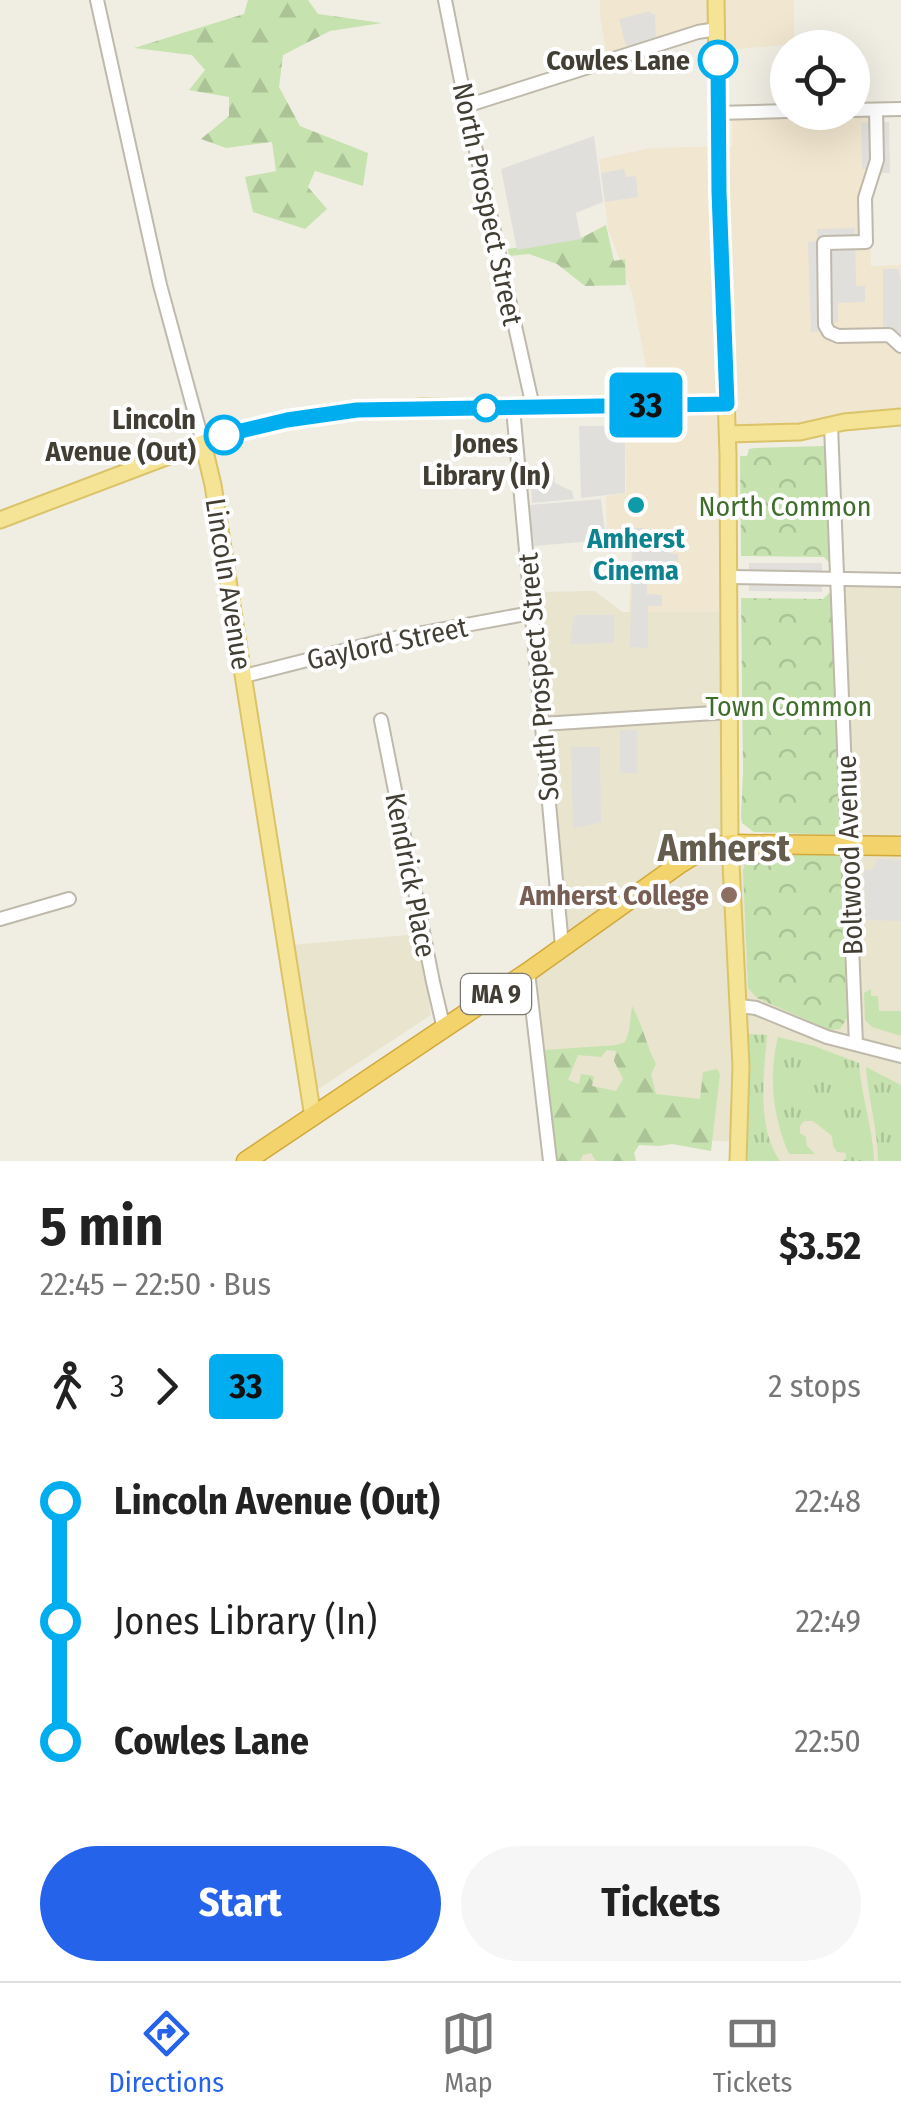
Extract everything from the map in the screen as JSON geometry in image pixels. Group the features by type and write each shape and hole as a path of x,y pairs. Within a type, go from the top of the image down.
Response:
{"highway":[{"name":"MA 9","path":"246,1161 694,855 730,844 901,846"}],"main road":[{"path":"716,0 728,434 730,844 740,1006 738,1161"},
{"path":"0,520 244,429 341,411 727,404"},
{"path":"728,434 800,432 901,416"},
{"name":"Lincoln Avenue","path":"204,442 313,1117"}],"street":[{"name":"Lincoln Avenue","path":"96,0 160,285 204,442"},
{"name":"North Prospect Street","path":"446,0 533,408"},
{"path":"466,106 717,29"},
{"path":"870,110 901,109"},
{"path":"876,110 877,160 865,198 866,242 824,243 825,325 828,332 838,336 890,335 901,346"},
{"path":"718,113 770,112"},
{"name":"South Prospect Street","path":"513,408 562,946"},
{"name":"Boltwood Avenue","path":"831,426 856,1044"},
{"path":"729,577 901,580"},
{"name":"Gaylord Street","path":"244,676 390,639 531,612"},
{"path":"542,724 730,712"},
{"name":"Kendrick Place","path":"381,720 444,1029"},
{"path":"0,919 68,899"},
{"path":"528,972 550,1161"},
{"path":"740,1006 901,1056"}],"shaded area":[{"path":"600,0 794,0 794,30 770,30 770,46 717,51 717,30 607,60"},
{"path":"651,11 655,14 656,38 626,46 619,19"},
{"path":"870,110 876,110 869,199 871,266 901,265 901,417 728,434 729,612 629,612 632,538 607,538 606,496 626,493 625,413 653,405 632,293 608,229 599,159 651,148 732,146 732,121 737,116 770,115 770,130 870,130"},
{"path":"889,122 890,173 862,169 861,130 870,130 870,123"},
{"path":"594,136 603,202 576,213 581,239 517,250 501,169"},
{"path":"624,169 626,177 636,176 638,197 605,202 601,173"},
{"path":"855,228 856,286 865,286 865,302 838,303 838,322 830,323 831,327 821,334 811,332 808,242 817,241 817,229"},
{"path":"883,269 898,269 901,337 892,327 883,327"},
{"path":"579,426 625,426 625,493 581,498"},
{"path":"554,475 555,483 572,491 574,499 532,503 530,477"},
{"path":"601,499 606,540 534,546 529,505"},
{"path":"633,528 645,528 645,545 655,545 656,540 669,541 669,553 678,554 678,565 647,564 647,594 662,595 662,606 648,606 648,648 630,647"},
{"path":"749,563 822,563 822,592 749,591"},
{"name":"Amherst College","path":"839,579 901,580 901,1161 738,1161 737,1142 629,1136 628,1161 550,1161 528,972 562,945 529,592 595,591 622,612 729,612 730,844 847,845"},
{"path":"574,615 614,615 614,643 570,644"},
{"path":"620,730 637,730 637,773 620,773"},
{"path":"571,747 600,747 601,822 573,829"},
{"path":"878,859 901,860 901,921 865,920 864,870 873,869"},
{"path":"419,934 431,1015 317,1090 291,945"}],"green space":[{"path":"248,0 308,0 318,14 382,23 330,31 283,55 279,87 300,126 368,153 363,186 315,171 308,187 327,209 305,229 253,212 245,177 276,171 272,142 226,148 201,139 229,116 229,97 189,90 205,70 192,55 134,48 244,14"},
{"path":"606,225 614,261 625,259 626,285 585,286 557,264 529,254 509,256 508,249 583,237"},
{"name":"North Common","path":"824,446 831,565 824,557 741,556 740,456 747,456 749,449 755,448"},
{"name":"Town Common","path":"832,590 839,832 754,832 742,823 741,817 741,598 823,599"},
{"path":"835,852 841,858 847,1018 840,1029 830,1030 757,998 748,988 743,870 746,862 759,853"},
{"path":"871,989 871,996 878,996 879,1011 901,1011 901,1036 872,1027 865,1020 864,993"},
{"path":"632,1006 656,1064 651,1074 656,1094 700,1099 703,1072 717,1069 720,1074 711,1151 672,1144 639,1145 634,1153 636,1161 596,1161 591,1153 583,1155 580,1161 554,1161 545,1050 616,1045 625,1042","holes":["607,1050 616,1051 614,1061 623,1079 616,1091 592,1086 594,1076 581,1074 579,1084 568,1080 578,1055 601,1057"]},
{"path":"748,1034 767,1035 765,1116 772,1147 780,1161 744,1161"},
{"path":"778,1037 859,1063 874,1161 841,1161 846,1159 846,1153 837,1152 832,1136 813,1121 804,1121 800,1133 815,1154 789,1154 774,1097"},
{"path":"866,1067 901,1085 901,1161 878,1161"}],"bus line":[{"name":"33","path":"224,435 287,420 357,410 727,404 718,60"}],"place":[{"name":"Cowles Lane","path":"718,60"},
{"name":"Jones Library (In)","path":"486,408"},
{"name":"Lincoln Avenue (Out)","path":"224,435"},
{"name":"Amherst Cinema","path":"636,505"},
{"name":"Amherst College","path":"729,895"}],"district":[{"name":"Amherst","path":"724,848"}]}
